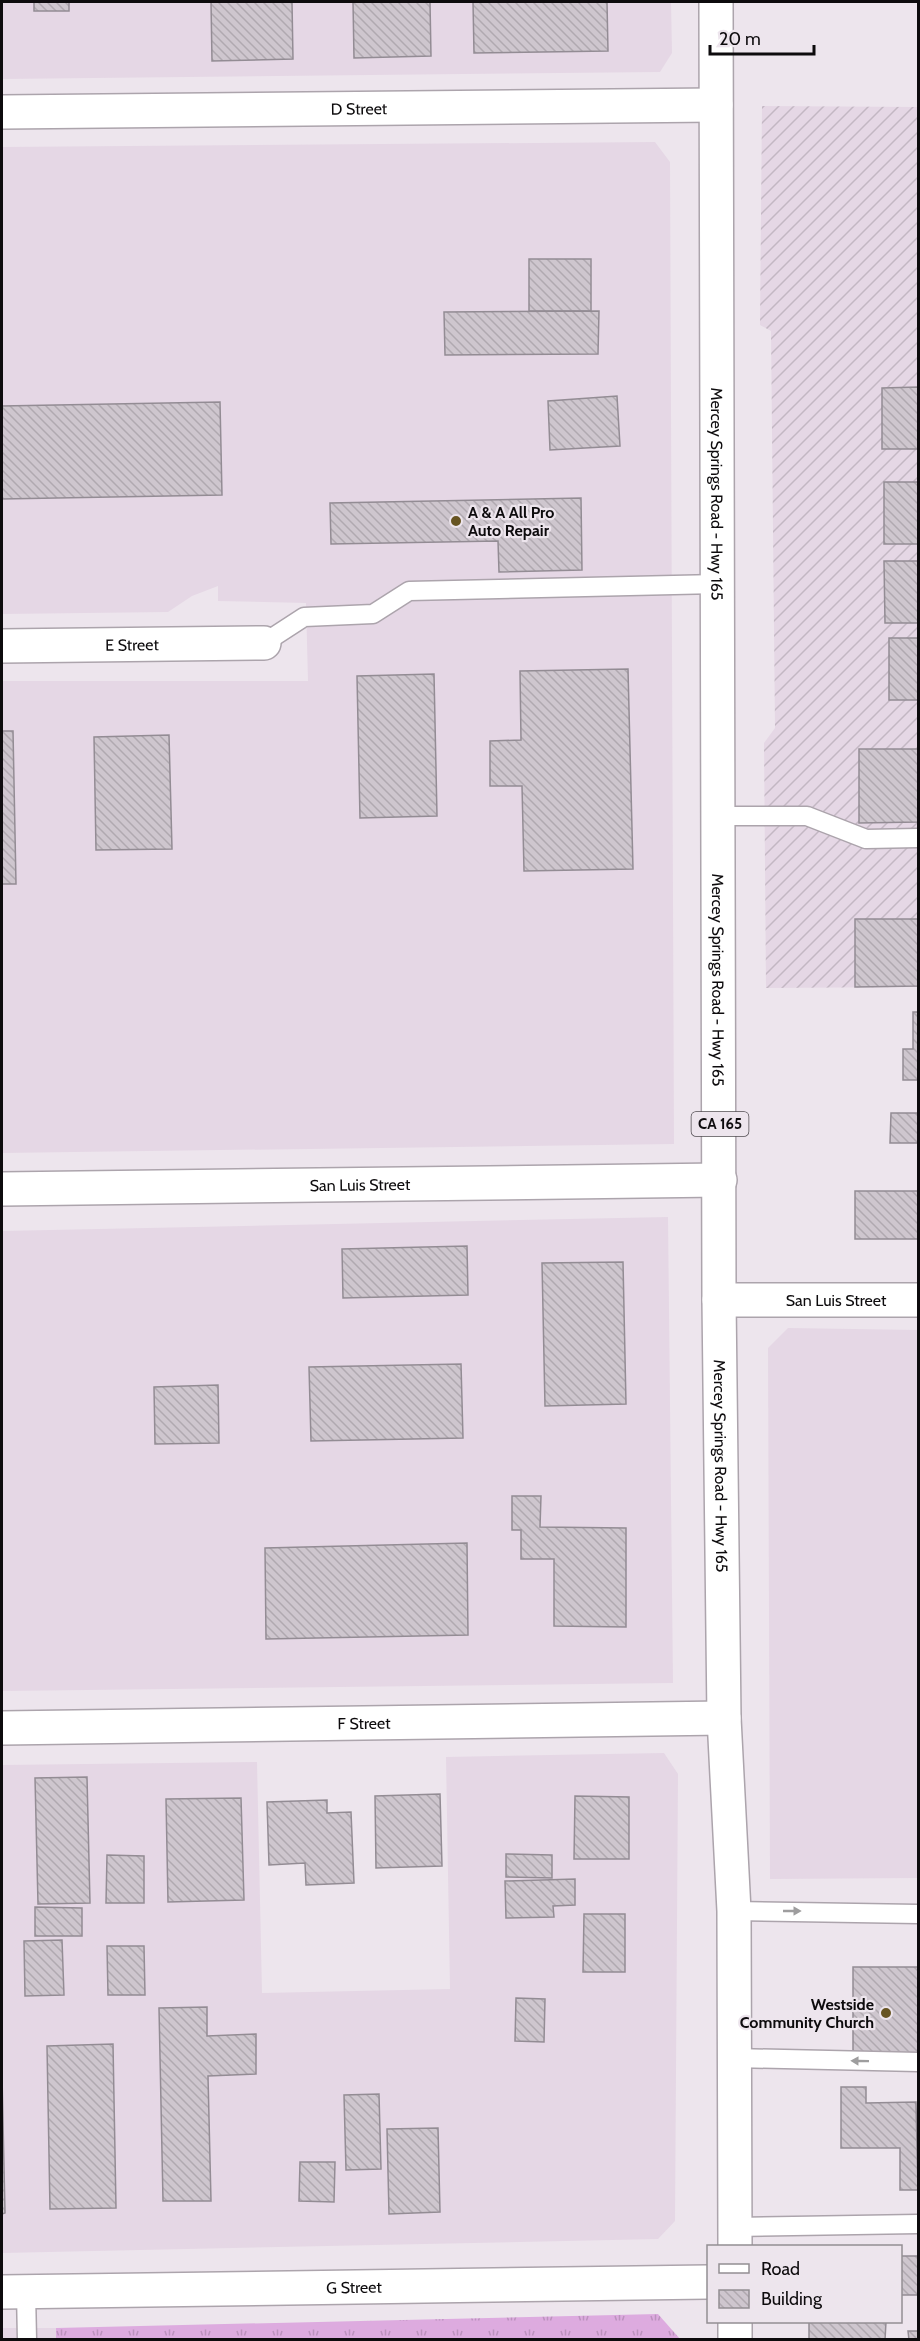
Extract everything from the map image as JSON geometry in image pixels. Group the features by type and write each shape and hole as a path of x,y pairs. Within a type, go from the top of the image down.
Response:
{"street":[{"name":"Mercey Springs Road - Hwy 165","path":"716,2 719,1300 724,1718 734,1911 735,2237"},
{"name":"D Street","path":"2,112 716,105"},
{"name":"E Street","path":"2,646 264,643"},
{"name":"San Luis Street","path":"2,1190 720,1180"},
{"name":"San Luis Street","path":"719,1300 918,1300"},
{"name":"F Street","path":"2,1728 724,1718"},
{"name":"G Street","path":"14,2292 707,2282"},
{"path":"735,2323 735,2340"}],"lane":[{"path":"264,643 304,617 373,614 408,591 718,584"},
{"path":"718,816 807,816 866,839 918,838"},
{"path":"734,1911 918,1914"},
{"path":"734,2058 918,2062"},
{"path":"735,2237 918,2224"},
{"path":"14,2292 27,2340"}],"shaded area":[{"path":"2,2 671,2 672,53 660,72 2,79"},
{"path":"762,106 918,107 918,987 766,988 764,743 775,728 771,331 760,325"},
{"path":"655,142 670,162 674,1144 2,1153 2,681 308,681 306,603 218,601 218,586 192,596 168,612 2,614 2,147"},
{"path":"668,1217 673,1683 2,1691 2,1231"},
{"path":"788,1328 918,1330 918,1878 770,1879 768,1348"},
{"path":"664,1753 678,1774 675,2221 658,2239 2,2253 2,1765 257,1762 262,1993 450,1989 446,1757"},
{"path":"2,2328 56,2328 56,2339 2,2339"}],"green space":[{"path":"658,2314 680,2339 56,2339 56,2328"}],"building":[{"path":"34,2 69,2 69,11 34,11"},
{"path":"211,2 292,2 293,59 212,61"},
{"path":"353,2 430,2 431,56 354,58"},
{"path":"473,2 607,2 608,51 474,53"},
{"path":"529,259 591,259 591,311 529,311"},
{"path":"599,311 598,354 445,355 444,312"},
{"path":"918,387 918,449 882,449 882,388"},
{"path":"617,396 620,446 550,450 548,401"},
{"path":"220,402 222,495 2,499 2,406"},
{"path":"884,482 918,482 918,544 884,544"},
{"name":"A & A All Pro Auto Repair","path":"581,498 582,570 499,572 498,541 331,544 330,503"},
{"path":"884,561 918,561 918,623 885,623"},
{"path":"889,638 918,638 918,700 889,700"},
{"path":"628,669 633,869 524,871 522,786 490,786 490,741 521,740 520,671"},
{"path":"434,674 437,816 360,818 357,676"},
{"path":"2,731 13,731 16,884 2,884"},
{"path":"169,735 172,849 96,850 94,737"},
{"path":"859,749 918,749 918,822 859,823"},
{"path":"855,919 918,919 918,986 855,987"},
{"path":"913,1012 918,1012 918,1080 903,1080 903,1049 913,1049"},
{"path":"891,1113 918,1113 918,1143 890,1143"},
{"path":"855,1191 918,1191 918,1239 855,1239"},
{"path":"467,1246 468,1295 343,1298 342,1249"},
{"path":"623,1262 626,1404 545,1406 542,1263"},
{"path":"461,1364 463,1438 311,1441 309,1367"},
{"path":"218,1385 219,1443 155,1444 154,1387"},
{"path":"512,1496 541,1496 540,1527 626,1528 626,1627 554,1626 554,1559 521,1559 521,1530 512,1530"},
{"path":"467,1543 468,1635 266,1639 265,1548"},
{"path":"87,1777 90,1903 38,1904 35,1778"},
{"path":"440,1794 442,1866 376,1868 375,1796"},
{"path":"575,1796 629,1797 629,1859 574,1859"},
{"path":"241,1798 244,1900 168,1902 166,1799"},
{"path":"327,1800 327,1813 351,1812 354,1883 306,1885 305,1863 269,1865 267,1802"},
{"path":"506,1854 552,1855 552,1878 506,1877"},
{"path":"107,1855 144,1856 144,1903 106,1903"},
{"path":"575,1879 575,1905 553,1906 554,1917 506,1918 505,1881"},
{"path":"35,1907 82,1908 82,1936 35,1936"},
{"path":"584,1914 625,1914 625,1972 583,1972"},
{"path":"62,1940 64,1995 25,1996 24,1941"},
{"path":"107,1946 144,1946 145,1995 108,1995"},
{"name":"Westside Community Church","path":"853,1967 918,1967 918,2058 853,2058"},
{"path":"516,1998 545,1999 544,2042 515,2041"},
{"path":"207,2007 207,2036 256,2034 256,2074 208,2076 211,2201 163,2201 159,2008"},
{"path":"113,2044 116,2208 50,2209 47,2046"},
{"path":"2,2076 5,2213 2,2214"},
{"path":"841,2087 866,2087 866,2103 916,2102 918,2190 900,2190 900,2148 841,2148"},
{"path":"379,2094 381,2169 346,2170 344,2095"},
{"path":"438,2128 440,2212 389,2214 387,2129"},
{"path":"300,2162 335,2162 334,2202 299,2201"},
{"path":"902,2256 918,2256 918,2295 902,2295"},
{"path":"809,2323 886,2323 885,2340 809,2340"},
{"path":"908,2331 918,2331 918,2340 909,2340"}],"place":[{"name":"A & A All Pro Auto Repair","path":"456,521"},
{"name":"Westside Community Church","path":"886,2013"}]}
